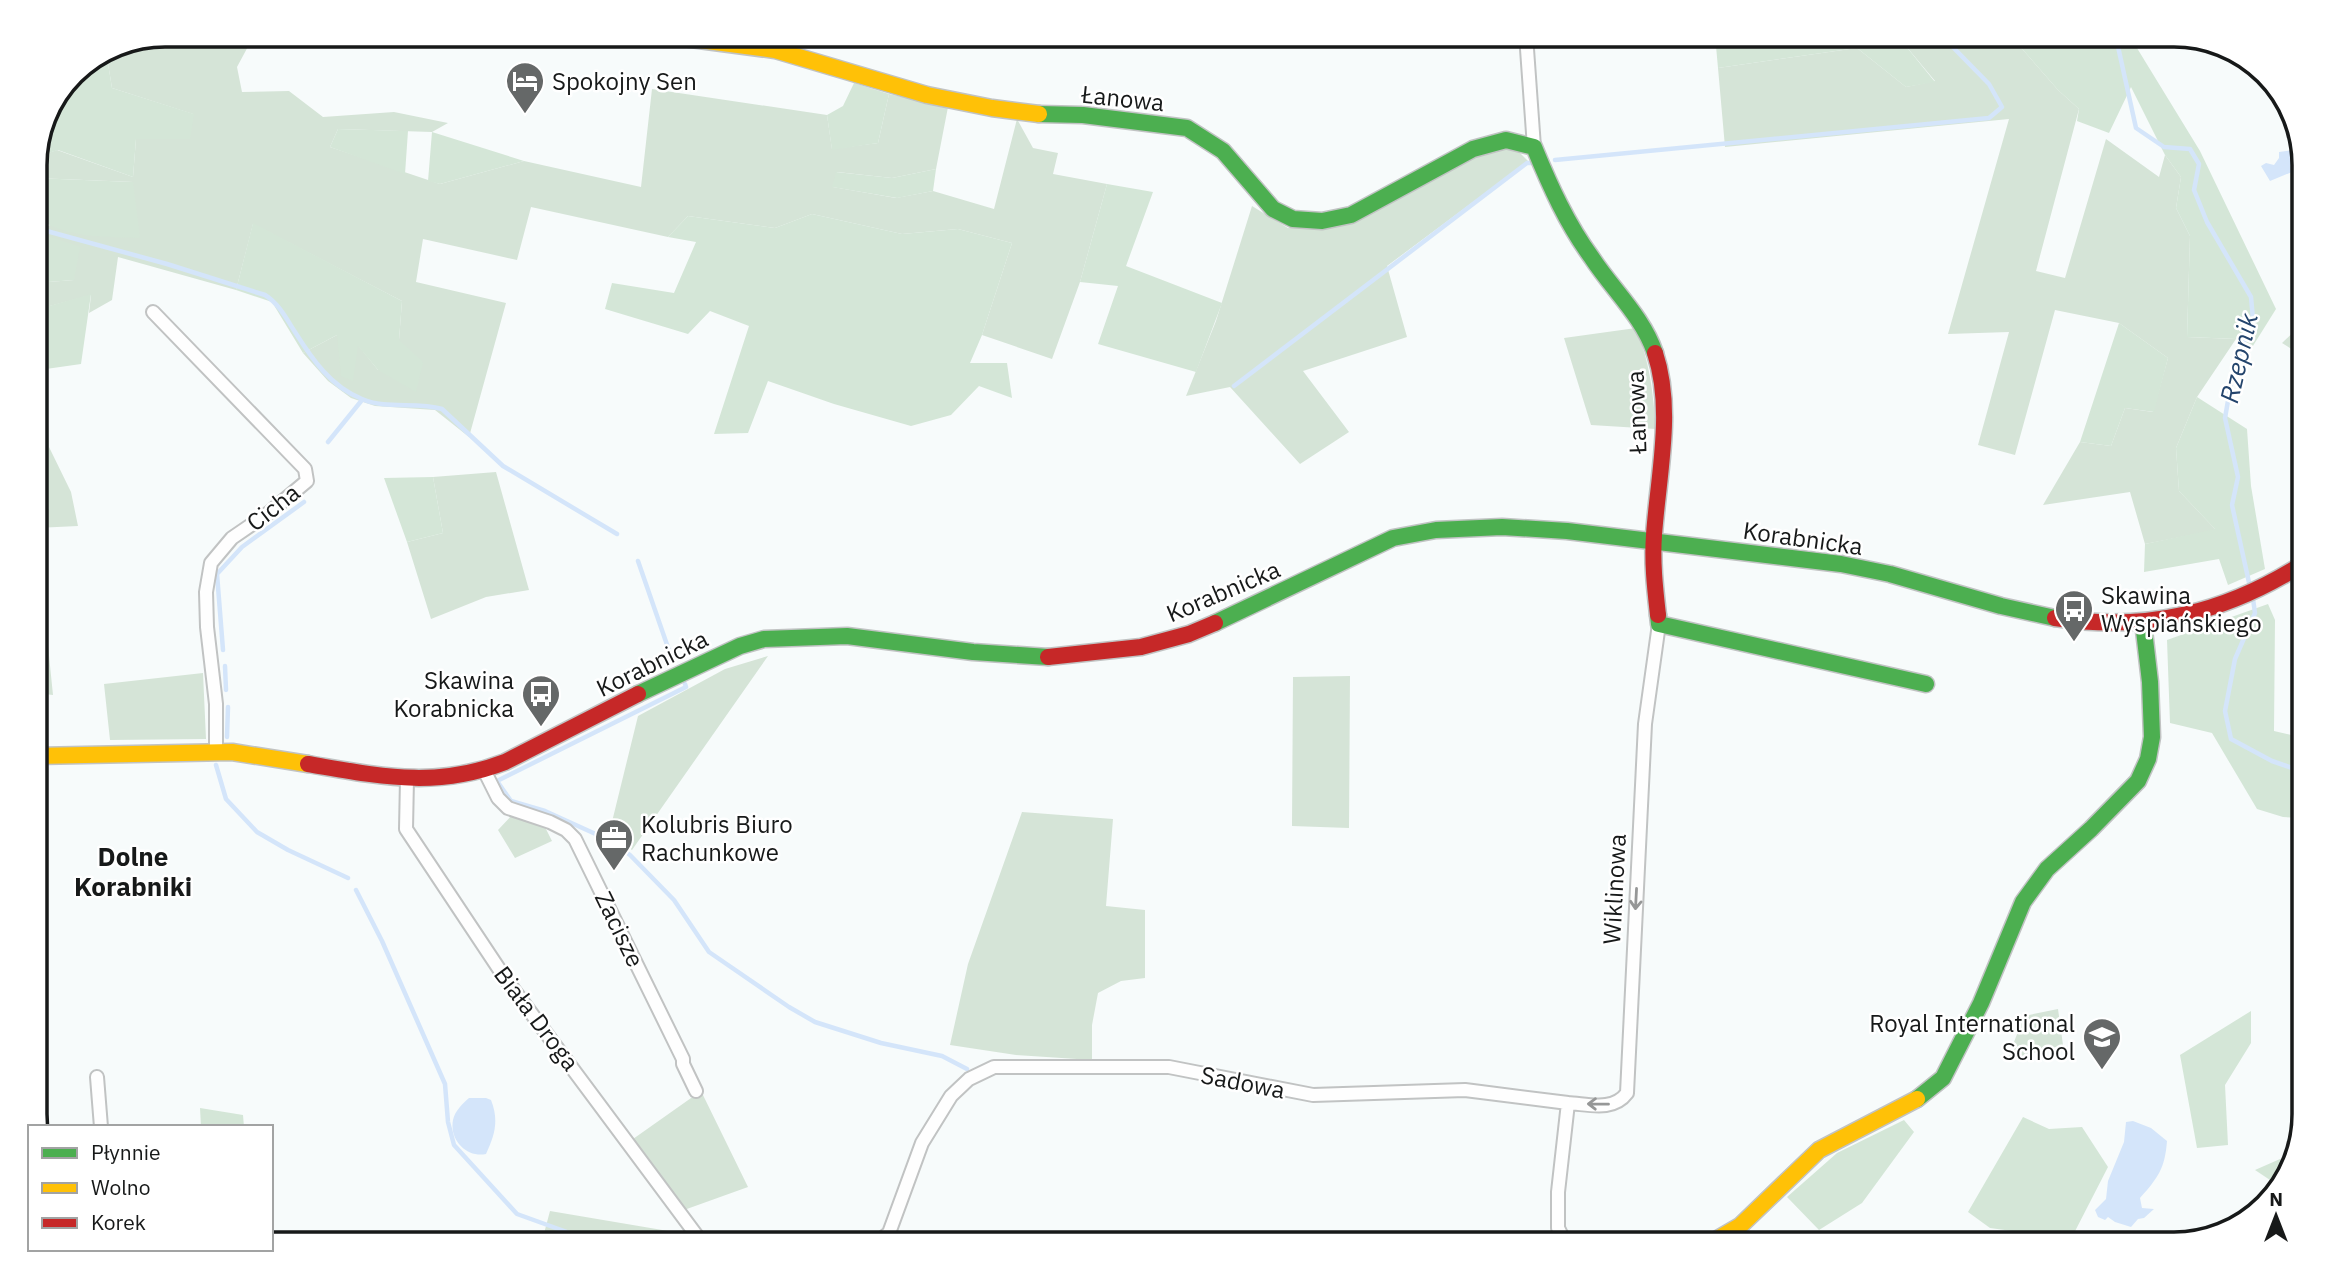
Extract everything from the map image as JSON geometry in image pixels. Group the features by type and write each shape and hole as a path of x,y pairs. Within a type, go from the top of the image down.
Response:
{"street":[{"name":"Łanowa","path":"752,47 775,50 927,95 992,108 1187,128 1223,151 1273,209 1293,219 1322,221 1351,215 1440,164 1473,149 1506,140 1534,147"},
{"name":"Łanowa","path":"1527,47 1534,147 1549,184 1585,249 1652,342 1660,367 1661,449 1654,543"},
{"name":"Cicha","path":"153,312 305,469 307,481 270,512 232,538 211,563 206,592 216,704 216,752"},
{"name":"Korabnicka","path":"48,756 216,752 253,754 407,779 453,777 484,770 513,758 621,702 740,646 764,639 847,636 1015,656 1052,657 1140,647 1189,634 1236,615 1393,538 1418,532 1464,527 1557,530 1868,569 2043,617 2068,621 2143,622 2175,617 2233,602 2291,571"},
{"name":"Wiklinowa","path":"1568,1103 1614,1104 1627,1094 1645,724 1659,624 1654,543"},
{"path":"1730,1232 1740,1226 1819,1150 1919,1098 1943,1078 1981,1003 2023,902 2047,869 2138,781 2148,759 2152,737 2150,682 2143,622"},
{"path":"1659,624 1926,684"},
{"name":"Zacisze","path":"484,770 498,798 508,808 550,822 566,830 575,839 683,1059 696,1091"},
{"name":"Biała Droga","path":"407,779 406,829 505,978 694,1232"},
{"name":"Sadowa","path":"889,1232 922,1143 951,1096 969,1079 995,1067 1169,1067 1313,1095 1465,1090 1568,1103"},
{"path":"97,1077 101,1125"},
{"path":"1560,1232 1558,1192 1568,1103"}],"green space":[{"path":"166,47 248,47 237,67 242,92 289,91 323,117 394,112 448,123 432,132 338,129 330,147 440,184 524,161 641,187 652,89 827,115 832,149 878,143 889,94 948,107 936,169 892,178 837,172 833,187 896,198 933,191 994,209 1017,119 1033,148 1058,153 1053,174 1107,184 1080,282 1052,359 982,335 1012,243 958,229 902,234 812,214 775,228 688,216 668,237 531,207 517,260 423,239 416,282 506,303 469,437 435,410 375,406 351,398 328,381 303,353 337,335 358,345 378,370 399,340 402,301 253,224 236,290 118,257 112,300 89,313 91,295 48,307 48,282 74,280 48,244 48,226 133,182 48,179 49,153 57,150 133,177 136,139 193,114 112,88 108,62 128,54"},
{"path":"1716,47 1907,47 1935,82 1906,87 1857,48 1718,68"},
{"path":"1907,47 2020,47 2058,90 2079,109 2036,271 2065,278 2106,139 2159,177 2165,155 2181,177 2176,208 2190,236 2187,337 2236,339 2197,397 2176,448 2179,491 2216,530 2145,544 2130,492 2043,505 2080,442 2111,446 2125,408 2153,412 2168,358 2119,323 2055,310 2015,455 1978,445 2009,332 1948,334 2009,119 1725,147 1718,68 1857,48 1906,87 1935,81"},
{"path":"2020,47 2136,47 2200,151 2276,309 2251,349 2236,339 2187,337 2190,236 2176,208 2181,177 2165,155 2131,87 2109,133 2077,121 2079,109 2058,90"},
{"path":"108,62 112,88 194,114 190,139 136,139 133,177 58,150 49,153 51,135 59,113 88,77"},
{"path":"854,83 889,94 878,143 832,150 827,115 843,106"},
{"path":"338,129 408,131 405,174 330,147"},
{"path":"432,132 524,161 440,184 428,181"},
{"path":"1500,147 1518,151 1528,161 1387,266 1407,337 1303,371 1349,432 1300,464 1230,387 1186,396 1216,321 1252,206 1288,228 1305,228 1475,153"},
{"path":"936,169 933,191 897,198 832,187 836,172 892,178"},
{"path":"48,179 133,182 140,238 85,235 48,224"},
{"path":"1107,184 1153,192 1126,266 1222,303 1196,372 1098,344 1118,286 1080,282"},
{"path":"812,214 902,234 958,229 1012,243 970,363 1007,363 1012,398 979,386 951,415 911,426 834,404 768,381 748,433 714,434 749,326 710,311 688,334 605,309 612,283 674,293 696,242 668,237 688,216 775,228"},
{"path":"253,223 402,301 399,340 423,362 416,392 378,370 358,346 353,381 341,376 337,335 303,353 272,302 236,290"},
{"path":"48,236 80,247 74,280 48,282"},
{"path":"91,294 81,364 48,369 48,306"},
{"path":"2119,323 2168,358 2154,412 2125,408 2111,446 2080,442"},
{"path":"1636,328 1650,378 1656,429 1591,425 1564,338"},
{"path":"2291,334 2291,349 2282,343"},
{"path":"2197,397 2247,429 2251,486 2265,569 2228,585 2219,559 2144,572 2145,544 2215,529 2179,491 2176,448"},
{"path":"48,424 49,447 71,492 78,526 48,527"},
{"path":"496,472 529,590 486,597 431,619 407,542 443,533 433,477"},
{"path":"433,477 443,533 407,542 384,478"},
{"path":"2268,604 2275,620 2274,731 2292,735 2292,817 2257,809 2212,733 2170,723 2167,640"},
{"path":"48,646 53,695 48,694"},
{"path":"768,656 632,850 609,834 638,716 725,669"},
{"path":"203,673 206,739 110,740 104,684"},
{"path":"1350,676 1349,828 1292,826 1293,677"},
{"path":"1022,812 1113,819 1106,906 1145,910 1145,978 1121,981 1098,993 1092,1025 1092,1060 1016,1055 950,1045 968,964"},
{"path":"512,815 545,827 552,841 515,858 498,830"},
{"path":"2058,1009 2063,1045 2012,1059 2009,1055 2024,1016"},
{"path":"2251,1011 2251,1043 2225,1085 2228,1145 2197,1148 2180,1055"},
{"path":"701,1091 748,1187 684,1210 633,1139"},
{"path":"200,1108 243,1115 244,1125 201,1125"},
{"path":"2023,1117 2049,1129 2082,1127 2108,1167 2075,1232 2019,1232 1990,1228 1968,1212"},
{"path":"1904,1120 1914,1132 1862,1203 1819,1230 1787,1197 1837,1153"},
{"path":"2280,1159 2280,1166 2271,1180 2255,1170"},
{"path":"550,1211 674,1232 544,1232"}],"water":[{"path":"2290,150 2291,172 2270,181 2261,166 2266,163 2274,165 2279,158 2279,152"},
{"path":"469,1098 491,1100 495,1127 486,1154 467,1151 454,1135 454,1117"},
{"path":"2133,1121 2151,1128 2167,1141 2160,1172 2140,1198 2142,1208 2154,1209 2131,1227 2108,1217 2105,1220 2098,1217 2095,1210 2106,1199 2108,1181 2124,1142 2126,1122"}],"waterway":[{"path":"1555,160 1989,118 2002,107 1989,84 1953,47"},
{"name":"Rzepnik","path":"2118,47 2136,128 2164,147 2190,149 2199,164 2194,190 2207,222 2251,297 2253,319 2233,372 2225,418 2238,477 2232,505 2250,587"},
{"path":"1234,386 1527,163 1535,163"},
{"path":"48,231 167,264 265,295 282,312 315,362 332,380 351,394 372,402 442,409 503,466 617,534"},
{"path":"328,442 362,400"},
{"path":"223,650 217,574 242,547 304,502"},
{"path":"638,561 673,662"},
{"name":"Rzepnik","path":"2253,599 2255,613 2235,659 2225,711 2231,739 2272,761 2292,768"},
{"path":"225,666 226,690"},
{"path":"685,684 686,687 497,781 511,801 545,811 611,841 630,855 674,900 709,952 789,1007 815,1022 881,1043 942,1056 967,1069"},
{"path":"227,737 228,707"},
{"path":"216,765 226,799 257,832 348,878"},
{"path":"356,890 382,941 445,1084 448,1122 454,1145 517,1214 567,1232"}],"traffic: fast":[{"path":"1039,114 1083,115 1187,128 1223,151 1273,209 1293,219 1322,221 1351,215 1473,149 1506,140 1534,147 1575,232 1643,327 1655,353"},
{"path":"1215,623 1393,538 1436,530 1502,527 1567,531 1841,564 1890,574 2001,606 2055,618"},
{"path":"1658,615 1659,624 1926,684"},
{"path":"1917,1099 1943,1078 1981,1003 2023,902 2047,869 2138,781 2148,759 2152,737 2150,682 2143,622"},
{"path":"638,694 740,646 764,639 847,636 973,652 1048,657"}],"traffic: slow":[{"path":"752,47 775,50 927,95 1039,114"},
{"path":"48,756 232,752 308,764"},
{"path":"1730,1232 1740,1226 1819,1150 1917,1099"}],"traffic: jam":[{"path":"1655,353 1661,375 1664,420 1653,545 1658,615"},
{"path":"2055,618 2122,622 2185,614 2245,595 2291,570"},
{"path":"1048,657 1141,647 1189,634 1215,623"},
{"path":"308,764 407,778 431,778 479,770 505,762 638,694"}],"place":[{"name":"Spokojny Sen","path":"525,115"},
{"name":"Skawina Wyspiańskiego","path":"2074,643"},
{"name":"Skawina Korabnicka","path":"541,728"},
{"name":"Kolubris Biuro Rachunkowe","path":"614,872"},
{"name":"Royal International School","path":"2102,1071"}],"district":[{"name":"Dolne Korabniki","path":"133,871"}]}
